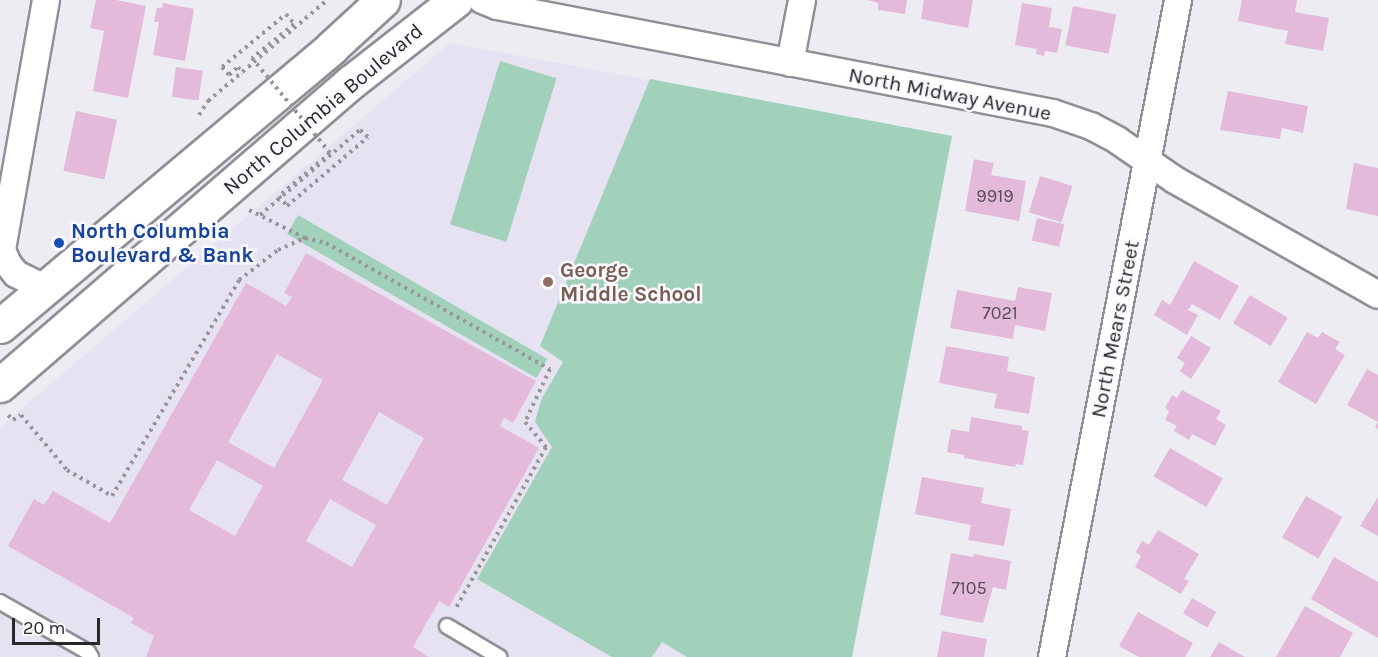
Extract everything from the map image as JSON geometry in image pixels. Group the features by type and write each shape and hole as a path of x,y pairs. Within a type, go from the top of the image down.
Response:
{"main road":[{"name":"North Columbia Boulevard","path":"0,326 332,47 383,0"},
{"path":"351,82 351,65 386,22 393,6 391,0"},
{"name":"North Columbia Boulevard","path":"4,400 351,82 456,0"}],"street":[{"path":"46,0 2,250 8,264 16,274 47,288"},
{"name":"North Midway Avenue","path":"482,0 509,8 1053,113 1091,126 1175,180 1378,295"},
{"path":"790,63 802,0"},
{"name":"North Mears Street","path":"1052,657 1178,0"}],"lane":[{"path":"0,602 88,652 91,657"},
{"path":"447,626 499,657"}],"path":[{"path":"208,101 327,0"},
{"path":"243,73 238,67 229,75 222,67 286,14 294,24 252,58 330,153 279,196 287,206 368,137 360,130 261,215"},
{"path":"248,210 305,238 326,243 550,369 525,422 546,447 447,626"},
{"path":"4,400 13,420 21,415 67,470 112,496 239,280 278,250 305,238"}],"shaded area":[{"name":"George Middle School","path":"450,43 952,136 852,657 0,657 0,427"}],"green space":[{"path":"500,61 556,78 506,242 450,225"},
{"path":"650,79 952,136 852,657 687,657 662,642 652,657 612,657 477,579 552,447 535,422 541,400 563,362 540,346"},
{"path":"298,215 547,359 536,378 287,234"}],"building":[{"path":"96,0 116,0 146,6 128,98 93,91 104,31 90,28"},
{"path":"868,0 907,0 905,14 878,10 878,3"},
{"path":"924,0 973,0 968,28 921,19"},
{"path":"1242,0 1297,0 1295,12 1329,18 1323,51 1285,44 1288,31 1238,21"},
{"path":"163,3 194,9 185,61 153,55 159,22 154,22 157,8 162,8"},
{"path":"1022,3 1052,8 1049,27 1062,29 1057,53 1045,51 1044,56 1036,54 1037,49 1015,45"},
{"path":"1073,6 1116,14 1109,54 1065,45"},
{"path":"176,67 203,71 199,100 172,97"},
{"path":"1228,91 1308,106 1303,133 1282,128 1280,139 1220,130"},
{"path":"76,111 117,120 104,179 63,171"},
{"path":"974,159 994,163 991,175 1026,181 1019,221 965,211"},
{"path":"1354,163 1378,168 1378,216 1346,209"},
{"path":"1040,176 1073,186 1061,222 1029,212"},
{"path":"1037,218 1064,224 1059,247 1032,240"},
{"path":"306,253 536,381 513,423 504,418 500,426 539,448 449,607 439,601 413,647 429,657 146,657 154,636 131,623 134,618 8,546 34,499 44,505 53,491 110,523 246,283 286,306 292,297 284,293","holes":["277,354 323,380 274,468 228,442","379,412 424,438 387,505 342,480","217,460 263,486 235,536 189,510","330,499 376,525 352,567 306,541"]},
{"path":"1194,261 1239,286 1220,320 1192,304 1188,310 1198,315 1187,335 1154,315 1162,300 1170,305"},
{"path":"1018,287 1052,293 1045,331 1015,325 1013,339 950,328 957,290 1015,301"},
{"path":"1250,295 1288,318 1271,346 1233,323"},
{"path":"1307,332 1318,338 1322,332 1340,342 1335,349 1345,355 1316,404 1278,382"},
{"path":"1191,336 1211,348 1191,379 1180,371 1185,363 1177,358"},
{"path":"946,346 1009,357 1007,371 1035,377 1029,414 994,408 997,394 939,383"},
{"path":"1367,369 1378,375 1378,422 1347,405"},
{"path":"1182,390 1221,411 1216,419 1226,425 1215,446 1192,434 1189,440 1174,431 1177,426 1165,420 1169,411 1165,408 1172,395 1177,398"},
{"path":"971,417 1022,426 1022,430 1029,431 1023,465 1016,464 1015,467 964,458 964,455 947,452 951,429 969,432"},
{"path":"1170,448 1223,478 1206,507 1154,477"},
{"path":"922,477 984,488 981,503 1011,509 1004,546 968,540 971,525 915,514"},
{"path":"1306,496 1342,517 1318,559 1282,538"},
{"path":"1378,497 1378,536 1360,526"},
{"path":"1158,530 1199,554 1184,579 1189,581 1181,594 1135,567 1141,556 1136,552 1142,541 1149,545"},
{"path":"951,553 973,557 974,554 1011,561 1006,590 993,587 983,623 940,615"},
{"path":"1334,557 1378,582 1378,638 1311,599"},
{"path":"1192,598 1216,612 1207,628 1183,614"},
{"path":"1305,606 1353,633 1340,657 1276,657"},
{"path":"1138,612 1193,643 1185,657 1139,657 1119,646"},
{"path":"942,631 987,639 984,657 937,657"},
{"path":"1219,642 1245,657 1210,657"}],"place":[{"name":"North Columbia Boulevard & Bank","path":"59,243"},
{"name":"George Middle School","path":"548,282"}]}
